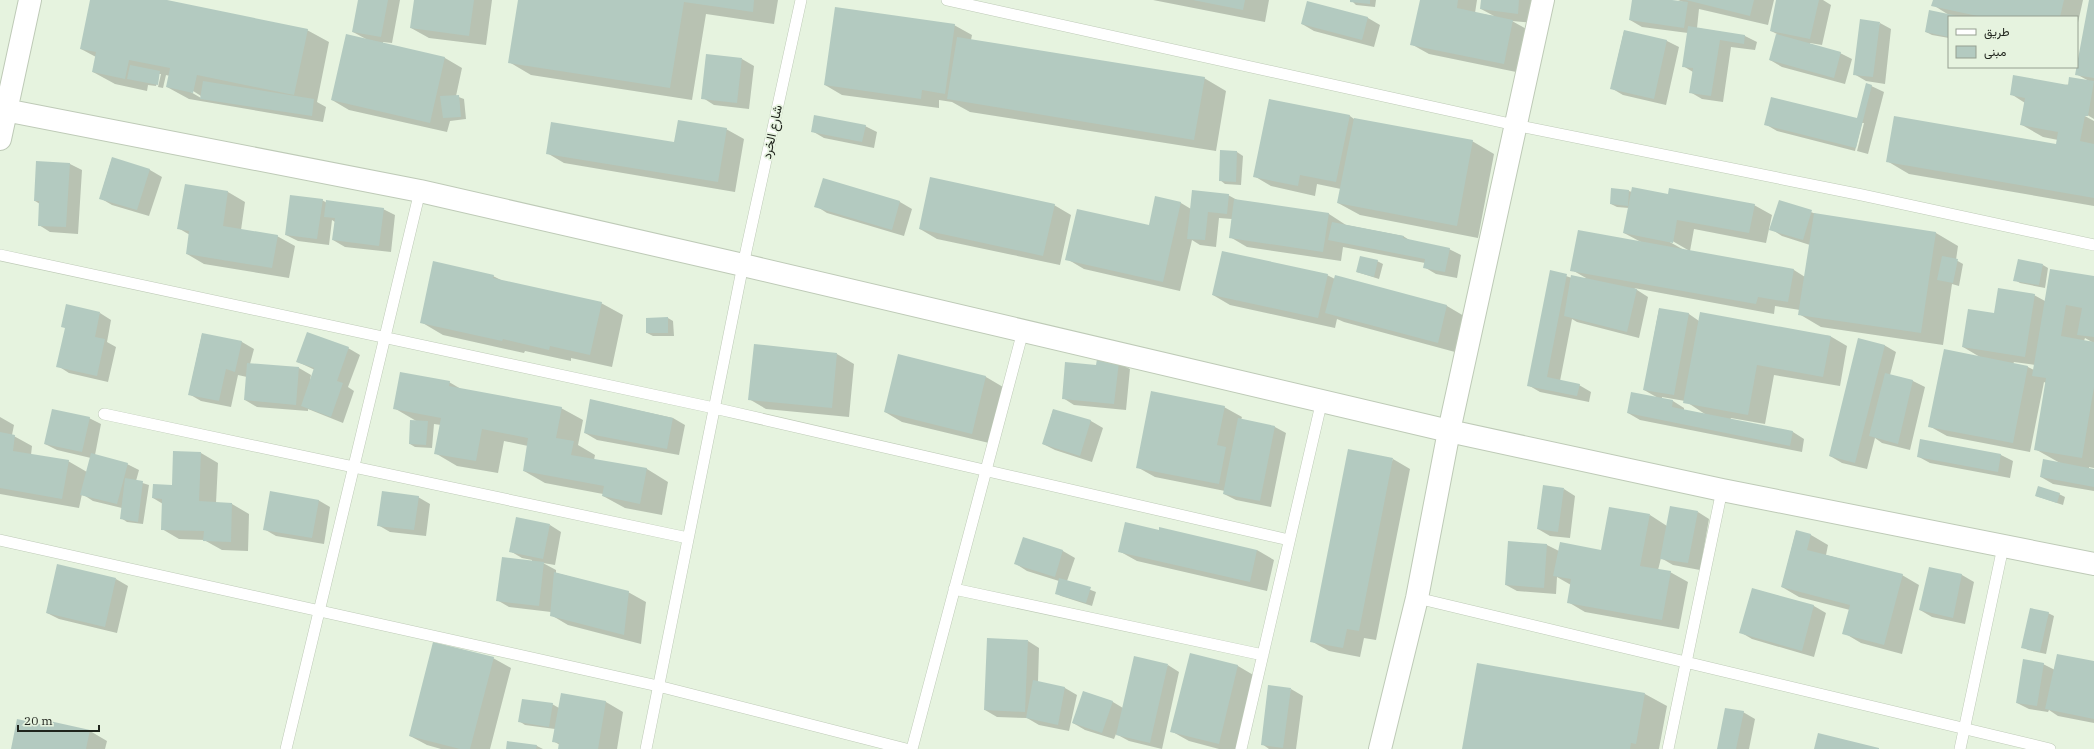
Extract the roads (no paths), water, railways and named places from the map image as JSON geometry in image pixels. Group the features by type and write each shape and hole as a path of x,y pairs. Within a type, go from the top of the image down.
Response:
{"street":[{"path":"0,139 3,110 30,0"},
{"path":"1380,749 1417,598 1449,431 1543,0"},
{"path":"3,110 420,191 1322,400 1449,431 1722,490 2094,564"}],"lane":[{"name":"شارع الخرد","path":"646,749 743,265 801,0"},
{"path":"947,0 1515,125 1862,194 2094,245"},
{"path":"286,749 420,191"},
{"path":"0,254 714,408 1289,540"},
{"path":"912,749 1023,331"},
{"path":"1241,749 1322,400"},
{"path":"104,414 688,538"},
{"path":"1668,749 1722,490"},
{"path":"0,540 658,686 906,749"},
{"path":"1960,749 2003,547"},
{"path":"954,589 1263,655"},
{"path":"1417,598 2050,749"}]}
